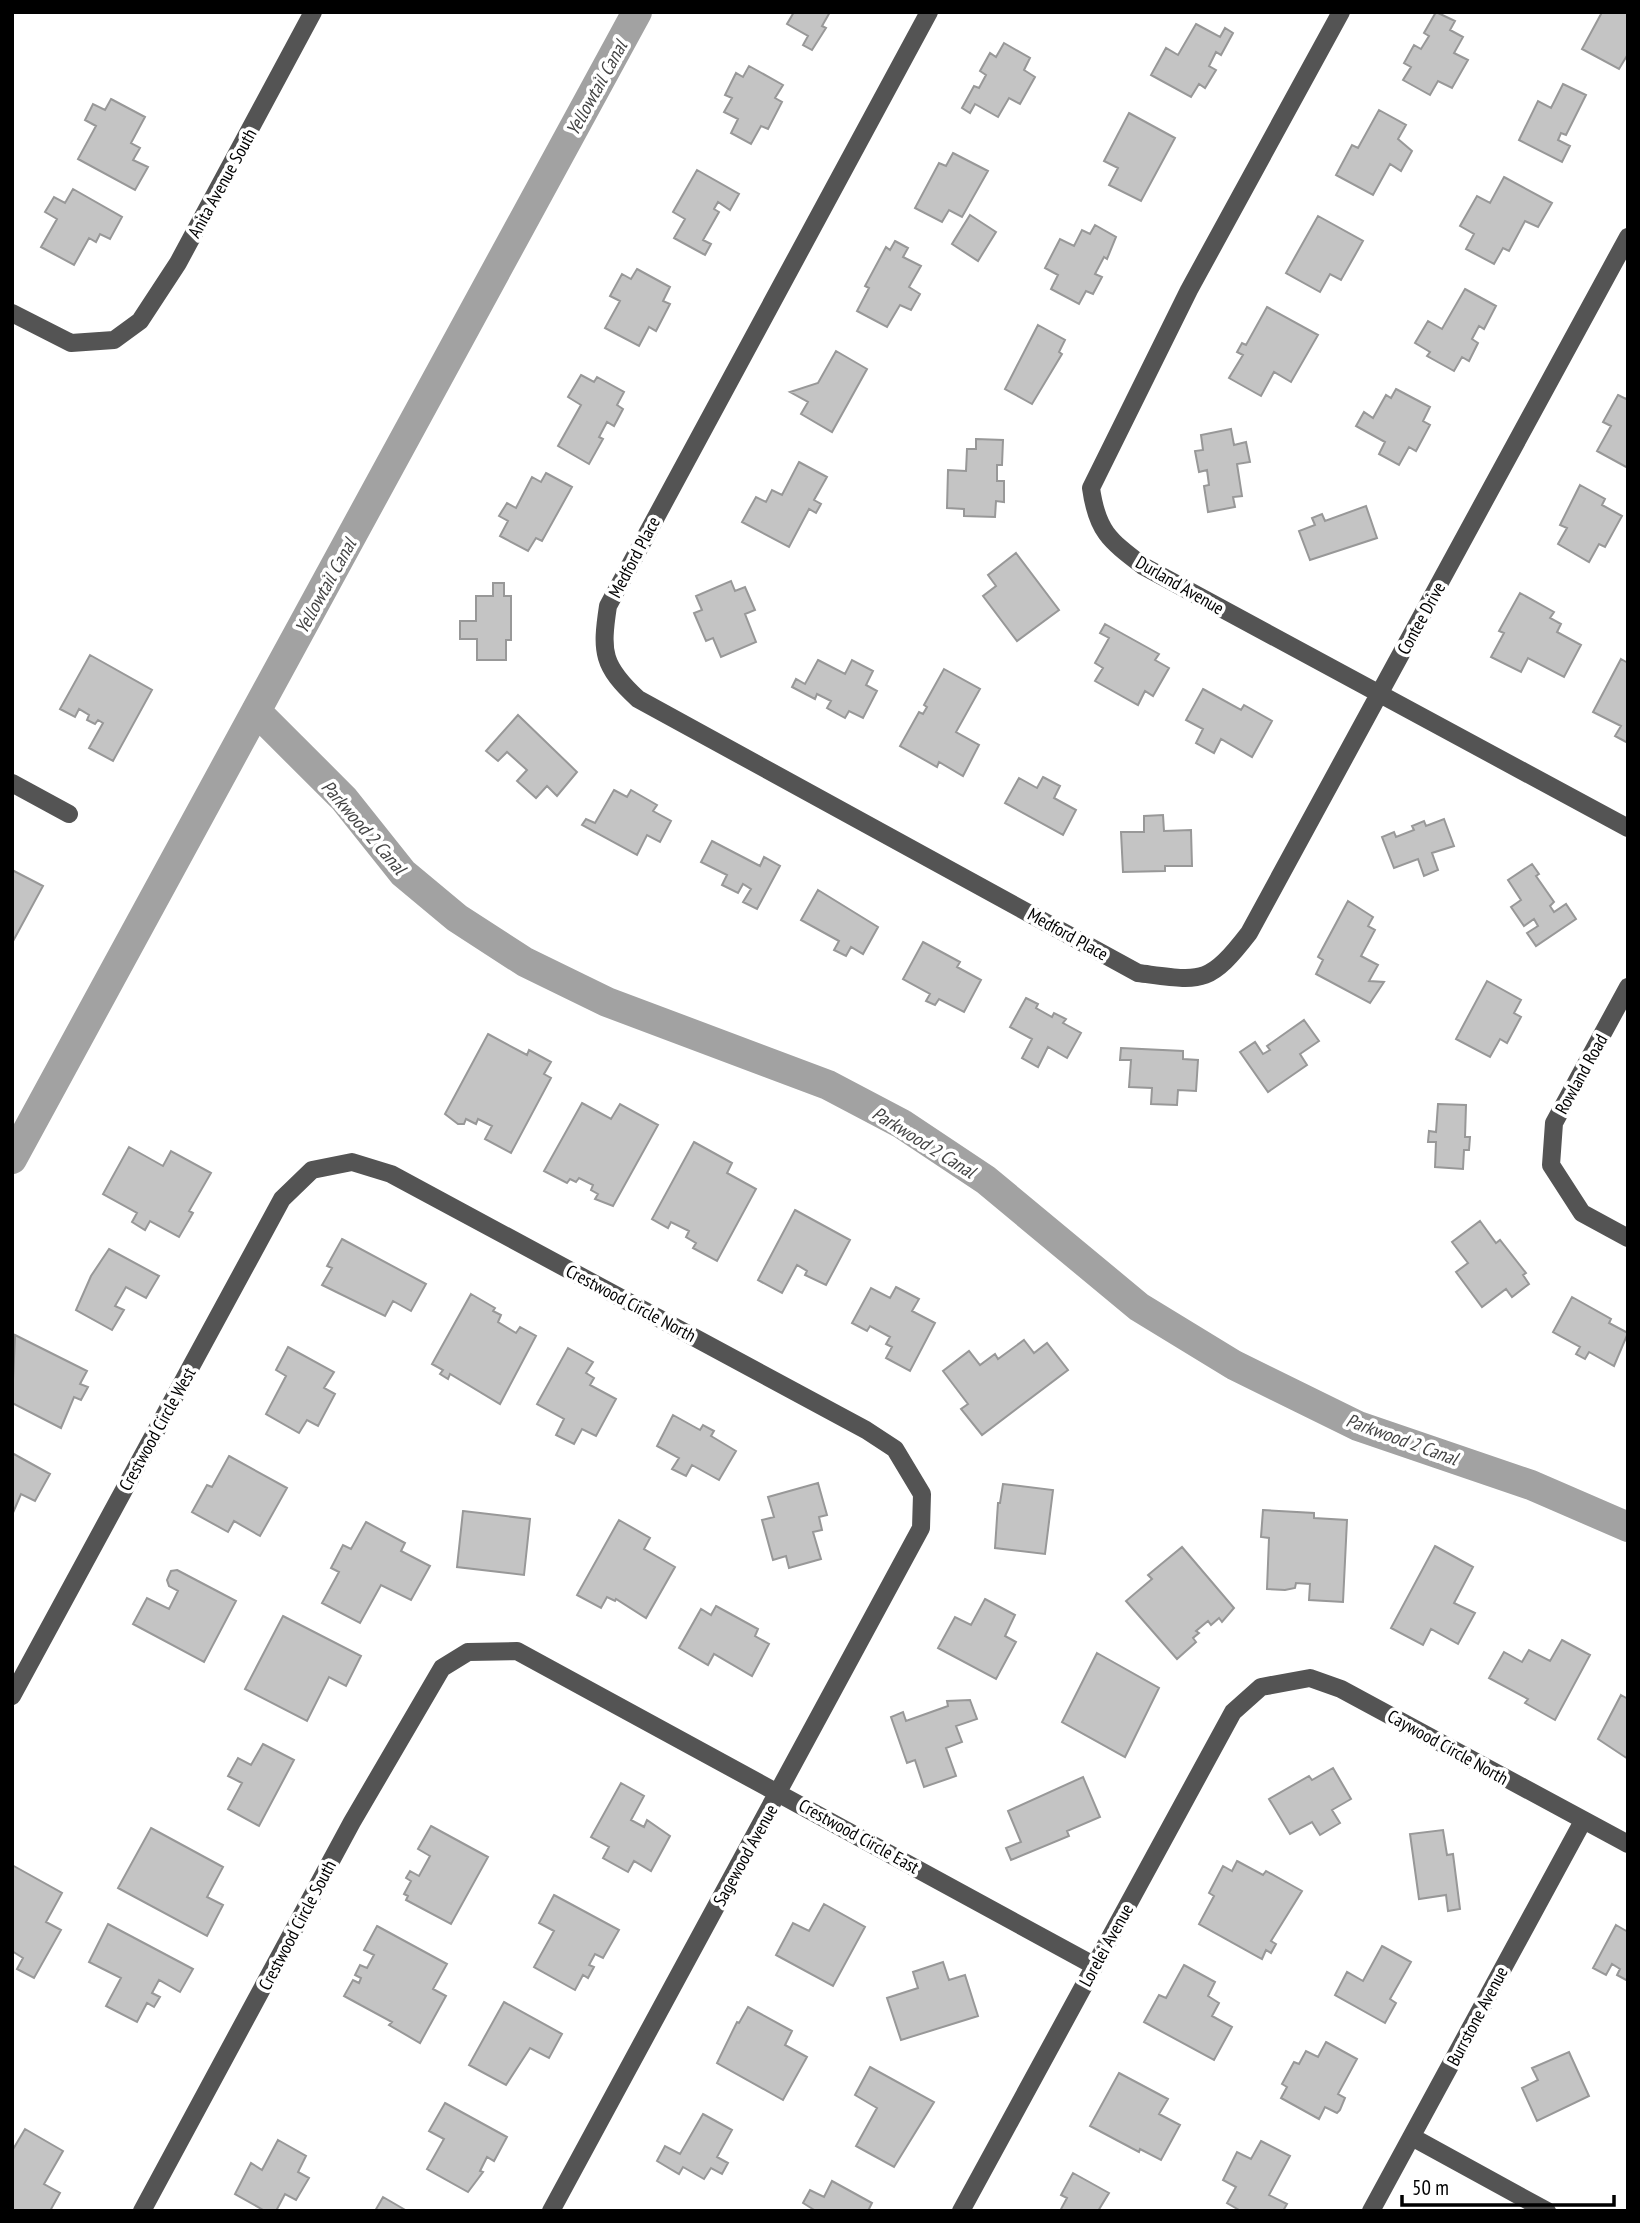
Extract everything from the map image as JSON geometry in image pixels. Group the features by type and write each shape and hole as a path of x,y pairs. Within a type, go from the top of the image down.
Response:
{"street":[{"name":"Anita Avenue South","path":"12,313 71,343 114,340 140,321 178,263 313,12"},
{"name":"Medford Place","path":"929,12 608,606 603,643 614,677 638,699 1138,973 1194,980"},
{"name":"Durland Avenue","path":"1340,12 1189,290 1091,488 1095,518 1115,545 1143,566 1628,828"},
{"name":"Contee Drive","path":"1194,980 1224,965 1249,933 1628,237"},
{"path":"12,783 69,814"},
{"name":"Rowland Road","path":"1628,987 1554,1124 1551,1166 1582,1213 1628,1238"},
{"name":"Crestwood Circle North","path":"312,1170 352,1162 391,1174 866,1430 895,1450 922,1494"},
{"name":"Crestwood Circle West","path":"12,1696 282,1199 312,1170"},
{"name":"Sagewood Avenue","path":"551,2211 921,1528 922,1494"},
{"name":"Crestwood Circle East","path":"468,1652 517,1651 1095,1966"},
{"name":"Crestwood Circle South","path":"142,2211 352,1822 442,1668 468,1652"},
{"name":"Caywood Circle North","path":"1261,1687 1310,1678 1341,1689 1628,1844"},
{"name":"Lorelei Avenue","path":"961,2211 1233,1712 1261,1687"},
{"name":"Burrstone Avenue","path":"1371,2211 1583,1821"},
{"path":"1412,2137 1547,2211"}],"building":[{"path":"794,12 830,12 822,26 826,28 812,50 803,45 808,36 787,24"},
{"path":"1436,12 1455,21 1450,30 1463,37 1454,53 1468,60 1452,88 1438,81 1430,95 1403,80 1411,67 1404,63 1414,45 1421,49 1429,36 1424,33"},
{"path":"1598,12 1628,12 1628,54 1619,69 1582,49 1601,14"},
{"path":"1196,24 1220,37 1225,28 1233,33 1221,55 1216,52 1209,66 1216,70 1205,88 1199,84 1191,97 1151,75 1166,48 1178,55"},
{"path":"1004,43 1030,58 1024,70 1035,77 1020,104 1009,98 998,117 975,104 970,113 962,108 974,86 979,88 986,75 980,71 990,53 996,57"},
{"path":"749,66 783,85 775,98 782,102 768,129 761,126 751,144 731,133 738,119 724,112 732,98 725,95 736,73 743,77"},
{"path":"1563,84 1586,95 1566,135 1561,133 1558,140 1570,146 1562,162 1519,140 1538,101 1551,108"},
{"path":"111,99 145,117 131,143 140,148 133,160 148,167 135,190 78,159 96,126 85,120 93,104 105,110"},
{"path":"1379,110 1406,125 1398,139 1412,151 1401,171 1390,164 1373,195 1336,175 1352,145 1358,148"},
{"path":"1129,113 1175,138 1141,201 1109,185 1118,168 1104,161"},
{"path":"953,153 988,171 962,217 949,210 942,222 915,208 939,163 946,166"},
{"path":"697,170 739,194 730,210 718,202 714,209 719,212 703,240 711,244 705,255 674,238 685,219 673,212"},
{"path":"1504,177 1552,203 1538,227 1525,221 1509,251 1503,248 1494,264 1466,249 1474,234 1460,226 1477,196 1490,203"},
{"path":"73,189 122,217 110,239 100,234 96,242 89,238 74,265 41,247 57,219 45,212 54,197 65,203"},
{"path":"970,215 996,232 978,261 952,244"},
{"path":"1318,216 1363,241 1341,280 1330,274 1320,292 1286,273"},
{"path":"1095,225 1116,237 1107,259 1104,257 1095,274 1102,277 1093,294 1086,291 1079,304 1051,289 1058,275 1045,268 1060,239 1074,246 1082,230 1090,234"},
{"path":"895,241 908,248 903,257 921,266 909,287 920,294 911,310 900,305 887,327 857,311 869,288 865,286 886,247 890,250"},
{"path":"637,269 670,287 663,301 670,304 656,331 649,327 639,346 605,328 620,301 610,296 622,274 631,279"},
{"path":"1465,289 1496,306 1484,329 1479,326 1472,339 1478,343 1469,361 1462,357 1454,371 1427,356 1430,352 1415,343 1428,321 1442,329"},
{"path":"1267,307 1318,335 1291,382 1274,372 1261,396 1229,378 1243,355 1237,352 1242,343 1246,345"},
{"path":"1038,325 1065,340 1059,352 1062,354 1032,404 1005,389"},
{"path":"836,351 867,369 832,432 801,414 808,402 790,392 818,383"},
{"path":"581,375 594,382 597,377 624,392 617,405 623,409 614,426 607,422 599,437 603,439 589,464 558,446 581,405 568,397"},
{"path":"1396,389 1430,407 1423,421 1430,425 1416,451 1409,447 1399,465 1379,454 1385,442 1356,426 1364,412 1373,418 1386,395 1391,398"},
{"path":"1618,395 1626,399 1628,396 1628,468 1597,451 1611,426 1603,422"},
{"path":"1231,429 1234,445 1246,442 1250,462 1237,464 1242,496 1233,497 1235,507 1208,512 1204,486 1209,485 1207,470 1199,472 1195,451 1203,450 1201,435"},
{"path":"976,439 1003,440 1002,465 997,465 997,481 1004,481 1004,502 996,501 995,517 964,516 964,509 947,508 948,470 966,471 967,449 976,449"},
{"path":"799,462 827,477 814,500 821,504 816,513 809,509 789,547 742,522 756,497 766,502 772,490 782,495"},
{"path":"546,473 572,487 542,541 536,538 528,551 500,536 508,521 499,516 507,503 516,508 532,477 541,482"},
{"path":"1580,485 1605,499 1602,505 1622,516 1605,547 1599,544 1589,562 1558,544 1567,528 1560,525"},
{"path":"1366,506 1377,538 1310,560 1299,531 1315,525 1312,518 1322,514 1325,521"},
{"path":"1016,553 1059,610 1017,641 983,596 996,586 988,575"},
{"path":"731,581 735,591 745,587 755,610 745,614 756,642 721,657 713,638 706,641 694,613 702,610 696,596"},
{"path":"493,583 504,583 504,596 511,596 511,640 506,640 506,660 477,660 477,639 460,639 460,621 476,621 476,596 493,596"},
{"path":"1520,593 1554,612 1550,618 1561,624 1557,632 1581,645 1564,677 1528,658 1521,672 1491,657 1504,633 1499,631"},
{"path":"1105,624 1159,654 1155,660 1169,668 1153,696 1145,691 1138,705 1095,681 1103,668 1095,663 1109,638 1100,633"},
{"path":"90,655 152,690 113,761 89,748 103,723 98,720 95,724 87,720 89,715 79,709 75,717 60,709"},
{"path":"1621,659 1628,663 1628,743 1615,736 1621,726 1593,712"},
{"path":"818,660 845,674 852,660 873,671 866,685 877,691 863,718 849,711 845,718 827,708 831,701 817,694 815,699 792,687 796,679 805,684"},
{"path":"944,669 980,689 956,732 979,745 963,776 939,762 937,767 900,746 919,712 923,714 927,707 924,705"},
{"path":"1203,689 1241,710 1244,705 1272,721 1252,757 1221,739 1214,753 1196,743 1203,729 1186,720"},
{"path":"518,715 577,772 557,796 547,786 536,798 517,781 527,770 507,752 498,761 486,751"},
{"path":"1043,777 1060,786 1054,798 1076,810 1063,835 1005,803 1019,778 1037,788"},
{"path":"614,790 627,797 631,790 657,805 653,811 671,821 660,842 647,835 637,855 582,825 586,819 595,823"},
{"path":"1163,815 1164,831 1191,830 1192,866 1165,866 1165,871 1123,872 1121,832 1144,832 1144,816"},
{"path":"1444,819 1454,846 1432,853 1438,870 1424,876 1418,859 1394,868 1382,837 1394,832 1396,837 1414,830 1412,826 1424,821 1426,826"},
{"path":"712,841 760,866 764,857 780,866 757,909 743,902 751,889 743,884 738,893 722,885 727,875 701,862"},
{"path":"1532,864 1539,874 1536,876 1554,902 1550,906 1554,912 1566,904 1576,919 1536,946 1527,933 1538,926 1534,919 1524,926 1511,907 1521,900 1508,880"},
{"path":"12,870 43,886 12,943"},
{"path":"818,890 878,927 863,954 851,947 846,956 834,950 839,941 801,920"},
{"path":"1348,901 1373,917 1368,926 1375,930 1361,956 1378,965 1369,981 1384,982 1370,1003 1316,974 1323,960 1318,957"},
{"path":"923,942 960,962 957,967 981,980 964,1012 939,999 935,1005 926,1001 930,994 903,979"},
{"path":"1487,981 1521,1000 1514,1013 1521,1017 1507,1043 1500,1039 1490,1057 1456,1039"},
{"path":"1026,998 1038,1004 1036,1008 1052,1017 1054,1013 1066,1019 1063,1023 1081,1033 1067,1058 1048,1047 1038,1067 1022,1058 1032,1039 1010,1027"},
{"path":"1304,1020 1319,1041 1300,1054 1307,1065 1268,1092 1240,1052 1255,1042 1263,1054 1270,1050 1267,1046"},
{"path":"488,1034 527,1055 529,1050 551,1062 544,1074 551,1078 511,1153 485,1139 492,1126 478,1119 476,1124 466,1119 464,1124 458,1124 445,1114"},
{"path":"1121,1048 1183,1051 1183,1059 1198,1060 1196,1091 1178,1090 1177,1105 1151,1104 1152,1088 1129,1087 1131,1060 1120,1060"},
{"path":"582,1103 611,1119 620,1104 658,1125 613,1206 595,1199 598,1194 591,1190 593,1185 579,1178 576,1182 570,1179 567,1183 544,1171"},
{"path":"1438,1104 1466,1105 1465,1137 1470,1137 1469,1150 1464,1150 1463,1169 1435,1167 1436,1142 1428,1142 1429,1131 1436,1132"},
{"path":"694,1142 732,1163 727,1173 756,1189 717,1261 693,1248 696,1243 686,1237 689,1231 671,1222 668,1228 652,1219"},
{"path":"129,1147 163,1166 171,1151 211,1173 189,1211 193,1213 179,1237 150,1221 145,1230 132,1222 137,1213 103,1194"},
{"path":"795,1210 850,1240 826,1285 805,1275 807,1271 797,1265 782,1293 758,1280"},
{"path":"1480,1221 1496,1243 1500,1240 1526,1273 1523,1275 1529,1284 1512,1297 1506,1289 1482,1307 1456,1272 1468,1263 1452,1242"},
{"path":"342,1239 426,1284 411,1311 393,1301 385,1316 322,1285 332,1268 327,1266"},
{"path":"109,1249 159,1276 146,1298 126,1287 115,1306 124,1310 112,1330 76,1310 91,1276"},
{"path":"896,1287 919,1299 912,1311 935,1323 910,1371 886,1358 892,1347 886,1344 890,1337 870,1326 867,1331 852,1323 871,1288 890,1298"},
{"path":"471,1294 495,1308 493,1311 501,1315 498,1322 516,1333 520,1327 536,1336 500,1404 450,1374 448,1379 440,1374 443,1370 432,1364"},
{"path":"1572,1297 1611,1319 1609,1323 1628,1333 1614,1366 1589,1352 1585,1359 1576,1354 1580,1347 1553,1332"},
{"path":"15,1335 87,1371 80,1384 88,1387 81,1400 74,1397 61,1428 12,1403"},
{"path":"1024,1340 1034,1353 1047,1343 1068,1370 982,1435 961,1409 968,1404 943,1371 969,1351 980,1365 995,1354 998,1359"},
{"path":"288,1347 334,1372 324,1388 335,1394 318,1426 307,1420 299,1433 266,1414 286,1376 276,1370"},
{"path":"568,1348 593,1362 586,1373 594,1378 590,1385 616,1399 596,1436 582,1429 574,1444 556,1435 564,1419 537,1404"},
{"path":"673,1415 700,1430 703,1425 714,1431 711,1436 736,1451 719,1480 692,1465 686,1476 672,1469 679,1458 657,1446"},
{"path":"12,1453 50,1474 35,1501 21,1494 12,1515"},
{"path":"229,1456 287,1488 260,1536 234,1521 228,1532 192,1512 207,1485 212,1487"},
{"path":"818,1483 827,1515 819,1517 822,1530 813,1532 821,1559 789,1568 786,1556 773,1560 762,1520 774,1517 768,1497"},
{"path":"1003,1484 1053,1490 1045,1554 995,1548 998,1503"},
{"path":"1263,1510 1314,1513 1314,1518 1347,1520 1343,1602 1309,1600 1310,1584 1296,1583 1295,1588 1285,1590 1267,1589 1269,1538 1261,1537"},
{"path":"463,1511 530,1519 524,1575 457,1567"},
{"path":"619,1520 650,1538 644,1549 675,1567 646,1618 616,1599 615,1601 607,1597 601,1608 577,1595"},
{"path":"366,1522 405,1543 401,1551 430,1566 411,1600 381,1585 360,1623 322,1603 339,1572 331,1568 343,1545 351,1549"},
{"path":"1435,1546 1473,1567 1454,1603 1475,1613 1458,1644 1431,1629 1423,1645 1391,1628"},
{"path":"1182,1547 1234,1608 1222,1622 1219,1618 1211,1625 1208,1621 1196,1631 1199,1633 1193,1638 1196,1642 1177,1659 1126,1601 1152,1579 1148,1575"},
{"path":"177,1570 236,1601 204,1662 133,1624 147,1598 169,1609 178,1591 169,1586 167,1580 171,1571"},
{"path":"985,1599 1015,1615 1005,1636 1016,1642 996,1679 938,1648 955,1617 971,1625"},
{"path":"716,1606 758,1629 755,1636 769,1644 752,1676 714,1654 708,1665 679,1648 701,1609 711,1615"},
{"path":"283,1616 361,1656 346,1686 329,1677 307,1721 245,1689"},
{"path":"1562,1640 1590,1655 1555,1720 1525,1703 1528,1699 1489,1678 1504,1652 1522,1662 1529,1650 1550,1661"},
{"path":"1097,1653 1159,1688 1125,1757 1062,1722"},
{"path":"1621,1695 1628,1699 1628,1759 1598,1739"},
{"path":"970,1700 977,1719 956,1726 962,1742 946,1748 956,1776 924,1787 915,1760 907,1763 891,1717 903,1712 906,1721 948,1706 947,1701"},
{"path":"263,1744 294,1760 259,1826 228,1809 242,1783 228,1776 238,1758 251,1765"},
{"path":"1333,1768 1351,1799 1332,1810 1340,1823 1320,1835 1312,1822 1290,1834 1269,1799 1309,1776 1312,1780"},
{"path":"1083,1777 1100,1817 1067,1831 1069,1836 1011,1860 1006,1848 1021,1842 1008,1811"},
{"path":"621,1783 644,1796 631,1820 644,1827 647,1820 670,1836 651,1871 634,1861 628,1872 603,1858 609,1847 591,1837"},
{"path":"431,1826 488,1857 451,1924 406,1900 408,1896 404,1894 411,1881 406,1878 410,1871 419,1876 430,1856 418,1849"},
{"path":"151,1828 223,1867 207,1897 223,1905 207,1936 118,1888"},
{"path":"1443,1830 1447,1855 1453,1854 1460,1909 1448,1911 1446,1895 1419,1899 1410,1834"},
{"path":"1237,1861 1263,1875 1266,1871 1302,1891 1271,1941 1276,1944 1271,1953 1266,1950 1262,1959 1199,1924 1214,1896 1209,1893 1223,1866 1232,1871"},
{"path":"12,1865 62,1893 46,1922 61,1930 34,1978 17,1969 23,1958 12,1951"},
{"path":"554,1895 619,1930 603,1958 595,1954 589,1965 594,1967 588,1978 583,1975 575,1990 534,1967 554,1931 539,1923"},
{"path":"824,1904 865,1927 833,1986 776,1955 793,1923 809,1931"},
{"path":"108,1924 193,1969 180,1992 159,1980 152,1993 160,1997 154,2007 147,2003 137,2022 106,2006 121,1978 89,1962"},
{"path":"1616,1925 1628,1932 1628,1981 1617,1975 1620,1969 1612,1964 1606,1975 1593,1968"},
{"path":"377,1926 447,1964 433,1989 446,1996 420,2043 389,2025 392,2022 344,1996 353,1980 359,1983 361,1978 355,1975 360,1965 367,1968 374,1955 364,1950"},
{"path":"1382,1946 1411,1962 1390,1999 1396,2003 1385,2023 1335,1995 1347,1972 1363,1981"},
{"path":"943,1962 949,1980 965,1975 978,2016 901,2040 887,1998 918,1988 913,1972"},
{"path":"1184,1965 1215,1982 1208,1996 1219,2003 1212,2016 1232,2027 1214,2060 1144,2022 1159,1995 1166,1998"},
{"path":"504,2002 562,2034 549,2058 530,2048 506,2085 469,2065"},
{"path":"748,2007 792,2031 785,2045 807,2057 783,2100 717,2063 737,2022 739,2023"},
{"path":"1326,2042 1357,2059 1338,2094 1345,2098 1340,2110 1337,2113 1325,2107 1319,2119 1281,2098 1287,2087 1282,2084 1294,2062 1299,2064 1306,2051 1318,2057"},
{"path":"1569,2052 1589,2096 1537,2121 1522,2088 1538,2080 1532,2068"},
{"path":"870,2067 934,2102 894,2167 856,2146 877,2108 855,2095"},
{"path":"1119,2073 1168,2099 1159,2114 1180,2125 1161,2160 1140,2149 1139,2152 1090,2126"},
{"path":"445,2103 507,2137 494,2161 487,2157 480,2171 483,2172 468,2192 427,2169 444,2139 429,2131"},
{"path":"703,2114 732,2130 717,2157 728,2163 722,2174 711,2168 704,2179 683,2167 679,2174 657,2161 665,2146 680,2154"},
{"path":"25,2129 63,2151 44,2184 60,2193 50,2211 12,2211 12,2151"},
{"path":"278,2140 306,2156 298,2172 309,2178 296,2200 285,2194 276,2211 265,2211 235,2194 251,2163 262,2170"},
{"path":"1261,2141 1290,2156 1269,2195 1287,2204 1283,2211 1241,2211 1227,2203 1236,2187 1223,2180 1237,2152 1251,2159"},
{"path":"1073,2173 1109,2193 1098,2211 1060,2211 1067,2198 1061,2195"},
{"path":"832,2181 872,2203 868,2211 816,2211 803,2203 810,2190 824,2197"},
{"path":"383,2197 407,2211 375,2211"}],"waterway":[{"name":"Yellowtail Canal","path":"12,1159 637,12"},
{"name":"Parkwood 2 Canal","path":"256,711 344,799 403,873 457,918 525,962 607,1002 828,1085 902,1124 986,1180 1139,1307 1234,1365 1358,1426 1531,1485 1628,1527"}]}
